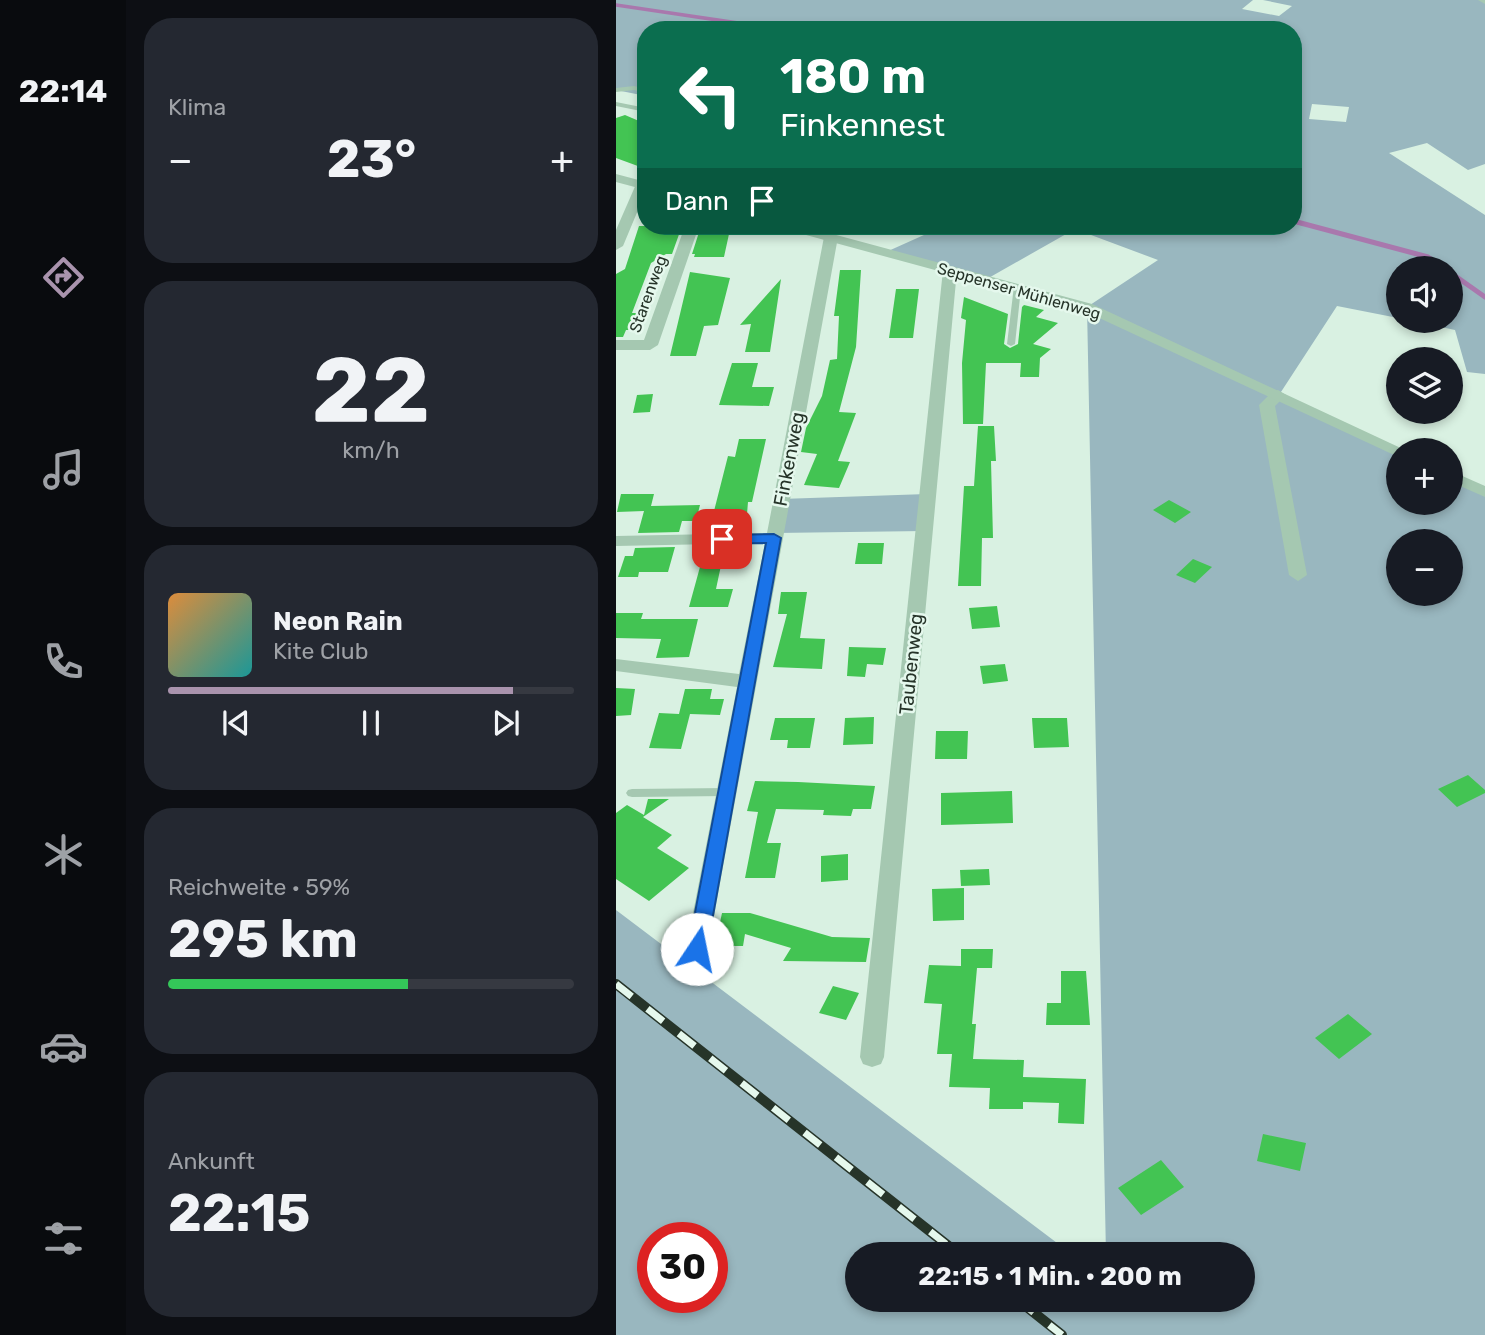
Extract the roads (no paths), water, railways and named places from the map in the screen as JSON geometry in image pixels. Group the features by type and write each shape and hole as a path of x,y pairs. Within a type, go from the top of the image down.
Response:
{"street":[{"path":"616,178 637,184"},
{"path":"616,246 637,201"},
{"name":"Starenweg","path":"616,345 650,345 689,235"},
{"name":"Seppenser Mühlenweg","path":"824,235 1087,307 1386,446"},
{"name":"Finkenweg","path":"697,949 831,237"},
{"name":"Taubenweg","path":"872,1057 950,270"},
{"path":"1278,395 1267,405 1298,575"},
{"path":"1463,482 1485,492"},
{"path":"616,541 774,538"},
{"path":"616,666 747,682"}],"lane":[{"path":"616,90 637,89"},
{"path":"616,104 637,108"},
{"path":"1011,344 1017,288"},
{"path":"632,793 727,792"}],"waterway":[{"path":"616,5 724,21"},
{"path":"1302,223 1424,256"},
{"path":"1463,281 1485,297"}],"railway":[{"path":"616,984 943,1242"},
{"path":"1033,1312 1062,1335"}]}
